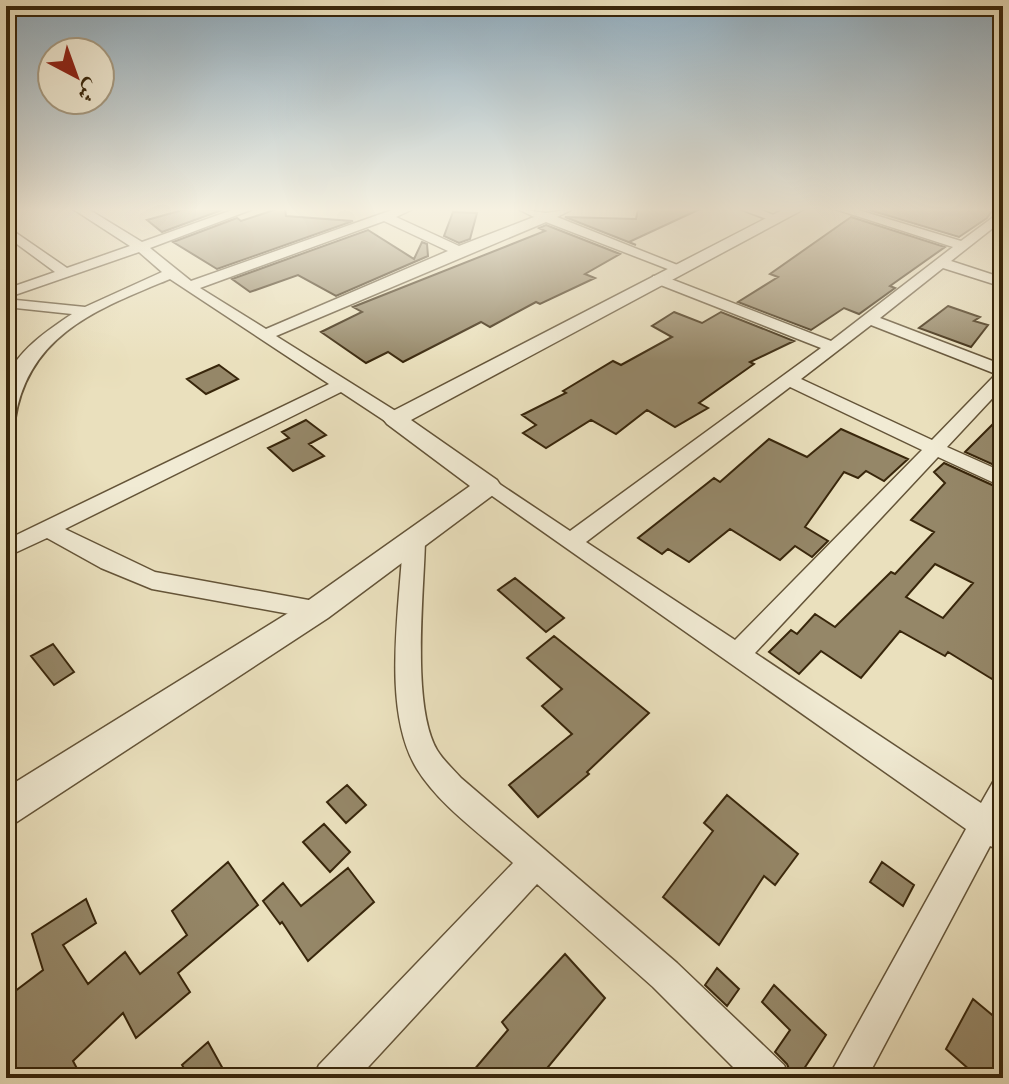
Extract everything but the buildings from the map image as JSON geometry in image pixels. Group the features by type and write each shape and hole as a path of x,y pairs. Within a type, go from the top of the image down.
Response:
{"street":[{"path":"47,260 65,273"},
{"path":"6,294 102,260"},
{"path":"154,260 169,274 395,419 488,486 994,830"},
{"path":"189,287 266,260"},
{"path":"263,336 439,260"},
{"path":"656,260 678,268"},
{"path":"395,419 695,260"},
{"path":"571,542 833,347 942,260"},
{"path":"939,262 1003,283"},
{"path":"6,420 13,386 21,370 83,311 169,274"},
{"path":"658,279 833,347"},
{"path":"6,303 83,311"},
{"path":"736,656 1003,374 869,319"},
{"path":"786,379 1003,480"},
{"path":"6,549 342,385"},
{"path":"6,810 317,610 488,486"},
{"path":"47,529 109,562 152,580 317,610"},
{"path":"414,540 411,685 414,721 424,754 451,788 665,975 771,1078"},
{"path":"847,1078 994,830 1003,792"},
{"path":"332,1078 537,861"}]}
